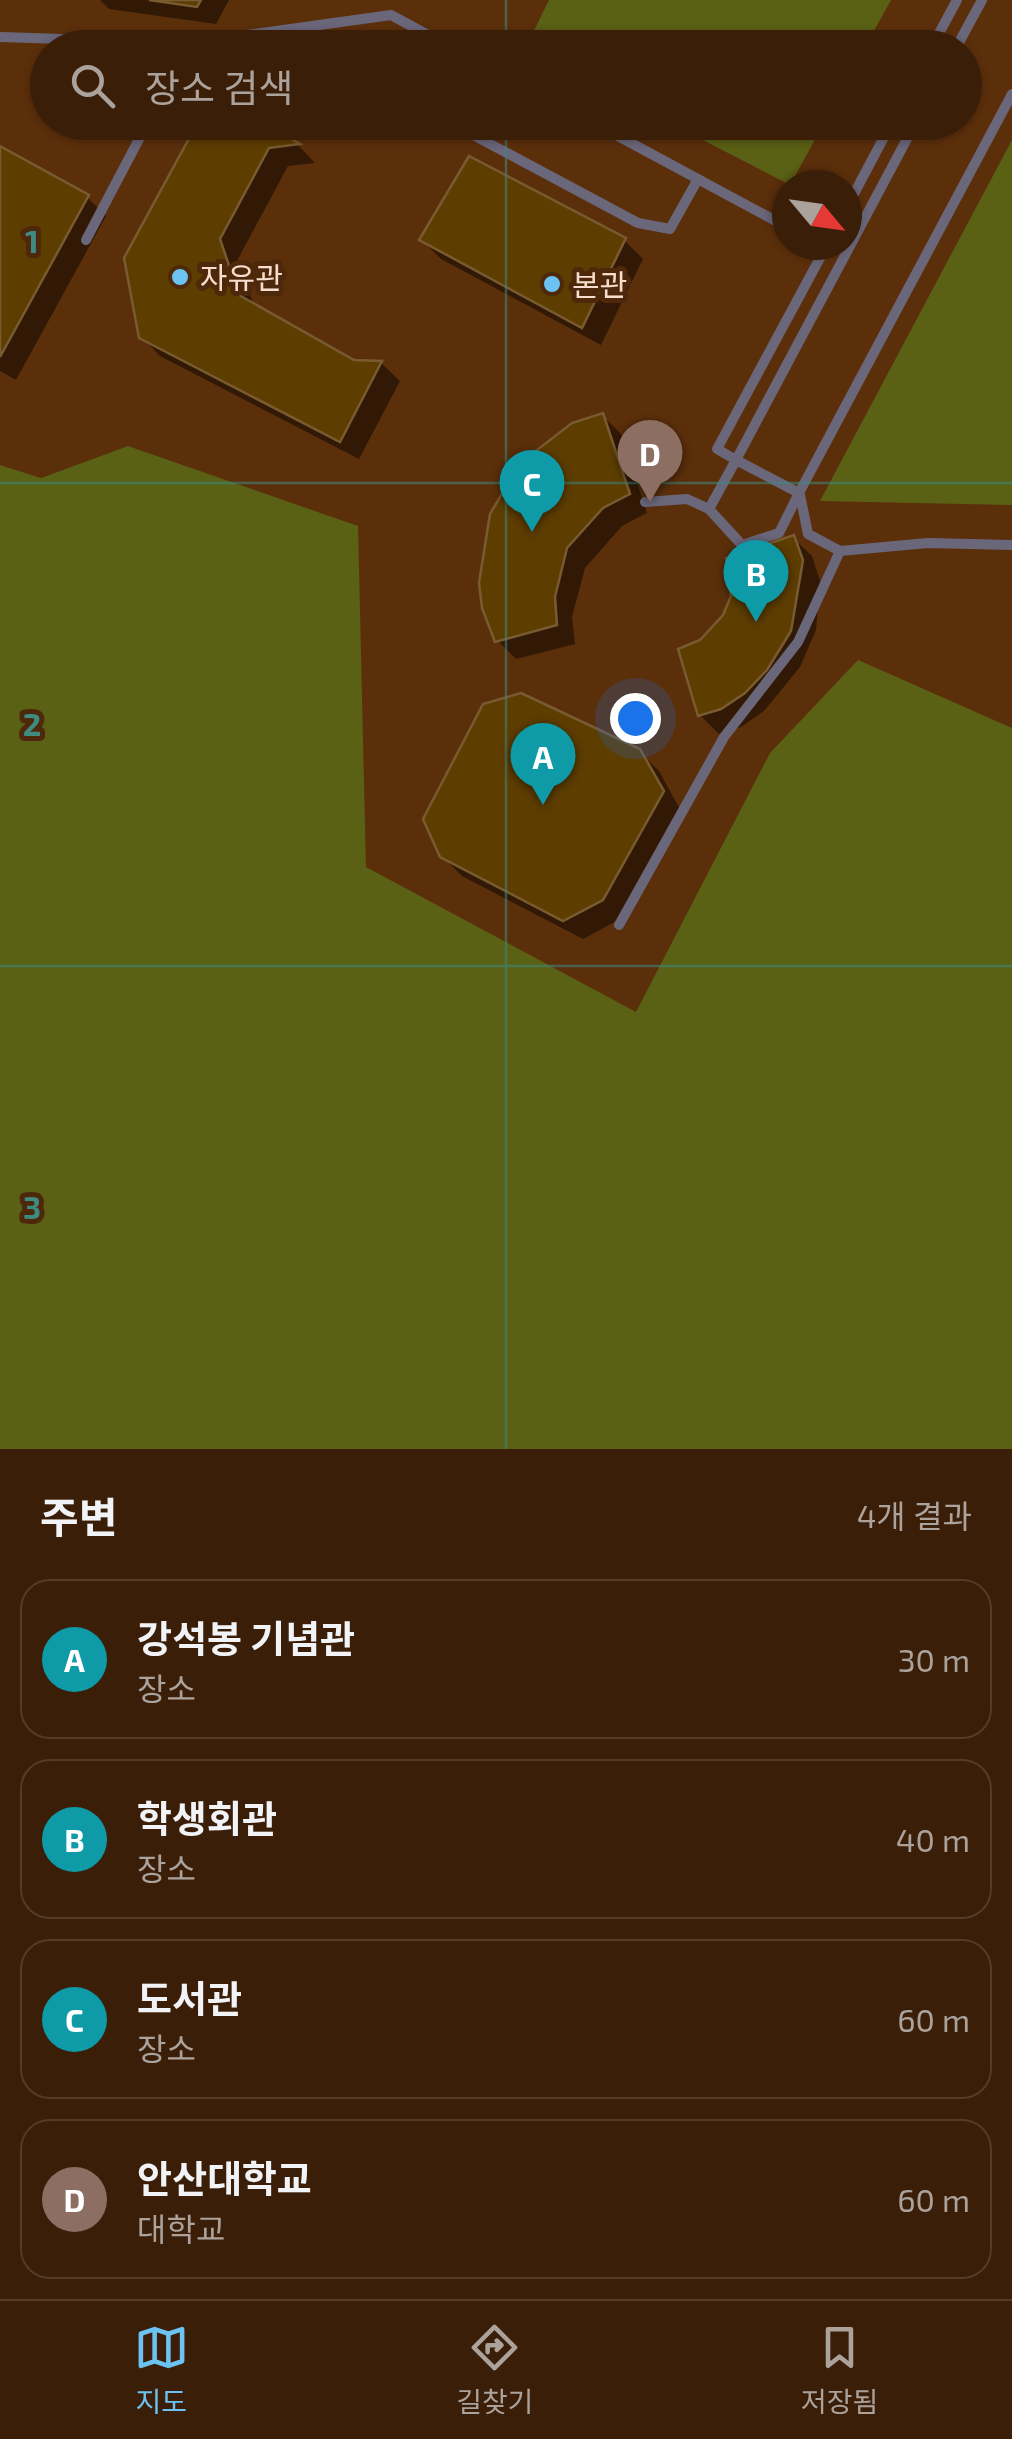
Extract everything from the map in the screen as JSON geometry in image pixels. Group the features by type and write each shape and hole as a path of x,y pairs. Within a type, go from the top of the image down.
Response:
{"lane":[{"path":"940,30 956,0"},
{"path":"966,30 982,0"},
{"path":"290,30 391,15 419,30"},
{"path":"0,37 30,38"},
{"path":"646,502 687,499 710,509 742,545 779,533 1012,94"},
{"path":"86,240 139,140"},
{"path":"483,140 638,222 670,229 698,179"},
{"path":"625,140 772,219"},
{"path":"862,179 882,140"},
{"path":"710,509 906,140"},
{"path":"800,493 717,449 817,260"},
{"path":"800,493 808,534 840,552 928,543 1012,545"},
{"path":"618,926 724,738 798,642 840,552"}],"shaded area":[{"path":"0,0 1012,0 1012,728 858,661 770,753 636,1013 366,867 357,526 128,446 40,478 0,465"}],"green space":[{"path":"549,0 891,0 874,30 534,30"},
{"path":"703,140 814,140 798,170 772,170 772,176"},
{"path":"1012,140 1012,505 820,501"},
{"path":"128,446 358,526 366,867 636,1012 770,753 858,660 1012,728 1012,1449 0,1449 0,465 41,478"}],"building":[{"path":"149,0 201,0 197,7"},
{"name":"자유관","path":"188,140 293,140 300,144 269,148 220,239 239,295 354,360 382,361 340,442 139,338 124,258"},
{"path":"0,146 89,195 0,357"},
{"name":"본관","path":"469,156 626,238 582,328 419,240"},
{"path":"603,413 630,494 603,508 567,548 555,597 557,625 495,642 482,608 479,583 490,514 520,463 572,423"},
{"path":"794,535 803,560 791,631 767,670 745,693 721,709 698,716 678,649 700,640 723,615 731,596 726,558"},
{"path":"521,693 640,749 664,791 603,900 563,921 440,857 423,819 483,704"}],"place":[{"name":"자유관","path":"180,277"},
{"name":"본관","path":"552,284"},
{"name":"안산대학교","path":"650,502"},
{"name":"도서관","path":"532,532"},
{"name":"학생회관","path":"756,622"},
{"name":"강석봉 기념관","path":"543,805"}]}
